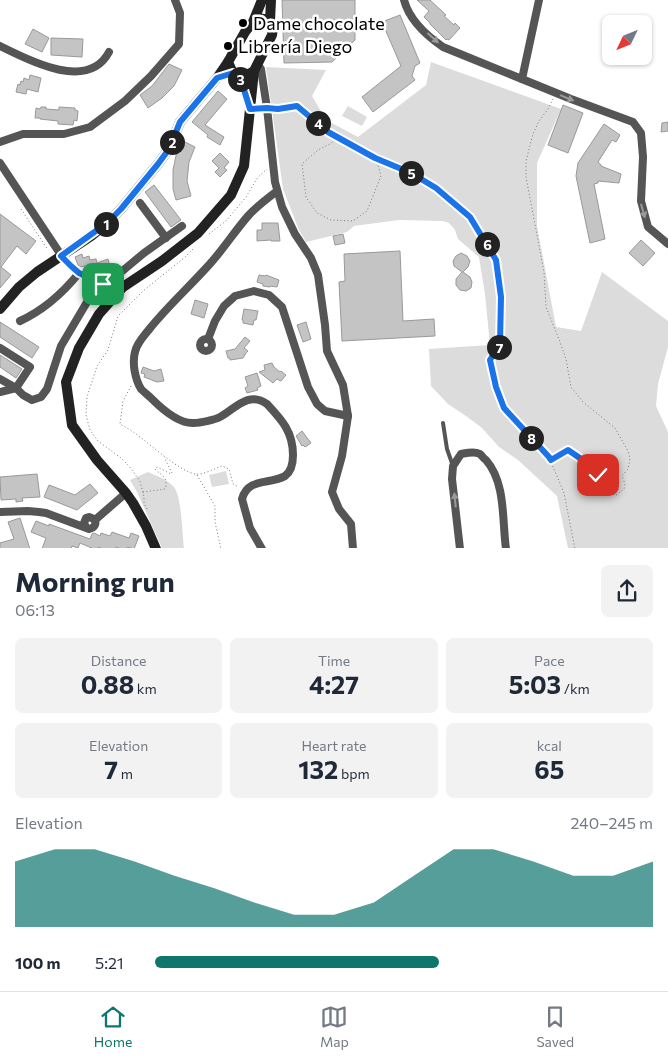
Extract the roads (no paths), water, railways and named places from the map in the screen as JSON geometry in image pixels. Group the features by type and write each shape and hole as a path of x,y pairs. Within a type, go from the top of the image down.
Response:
{"street":[{"path":"0,142 23,134 64,134 90,127 124,101 151,76 179,44 180,13 175,0"},
{"path":"0,309 37,272 107,223 121,209 169,149 180,122 228,62 253,22 262,0"},
{"path":"217,78 236,75 245,76 255,67 272,35 273,29 270,21 271,0"},
{"path":"404,0 415,21 444,47 571,100 633,122 641,132 643,157 640,201 648,227 668,244"},
{"path":"522,79 539,0"},
{"path":"253,22 262,18 270,21"},
{"path":"0,46 35,63 71,71 89,70 106,59 109,52"},
{"path":"228,62 259,108"},
{"path":"255,67 259,108 277,191 282,207 295,234 311,258 318,275 327,351 343,385 348,416 342,456 332,492 339,510 351,524 353,548"},
{"path":"156,548 140,514 126,493 97,460 72,425 66,382 79,348 99,314 123,286 162,261 198,233 231,195 244,166 259,108 262,70 255,67"},
{"path":"0,163 61,256 79,273 103,284"},
{"path":"262,548 252,533 242,499 248,487 288,474 293,463 293,442 283,422 264,402 257,400 246,401 236,405 219,418 192,423 178,419 164,410 141,388 136,376 134,363 135,352 139,342 168,308 209,266 250,214 277,191"},
{"path":"140,203 166,238"},
{"path":"0,379 32,400 41,397 47,390 61,346 90,297 103,284 182,226"},
{"path":"20,321 49,304 62,293 79,273"},
{"path":"208,339 215,321 224,306 235,296 254,291 269,295 282,307 308,387 317,404 325,411 348,416"},
{"path":"0,348 30,367 16,388 0,392"},
{"path":"460,548 452,479 453,466 461,454 468,452 481,454 494,473 499,488 506,548"},
{"path":"0,512 28,511 46,513 75,525 85,524 89,529 93,528 95,520 126,493"}],"lane":[{"path":"443,423 447,449 453,466"},
{"path":"281,485 284,476"}],"place":[{"name":"Dame chocolate","path":"243,23"},
{"name":"Librería Diego","path":"228,46"}]}
